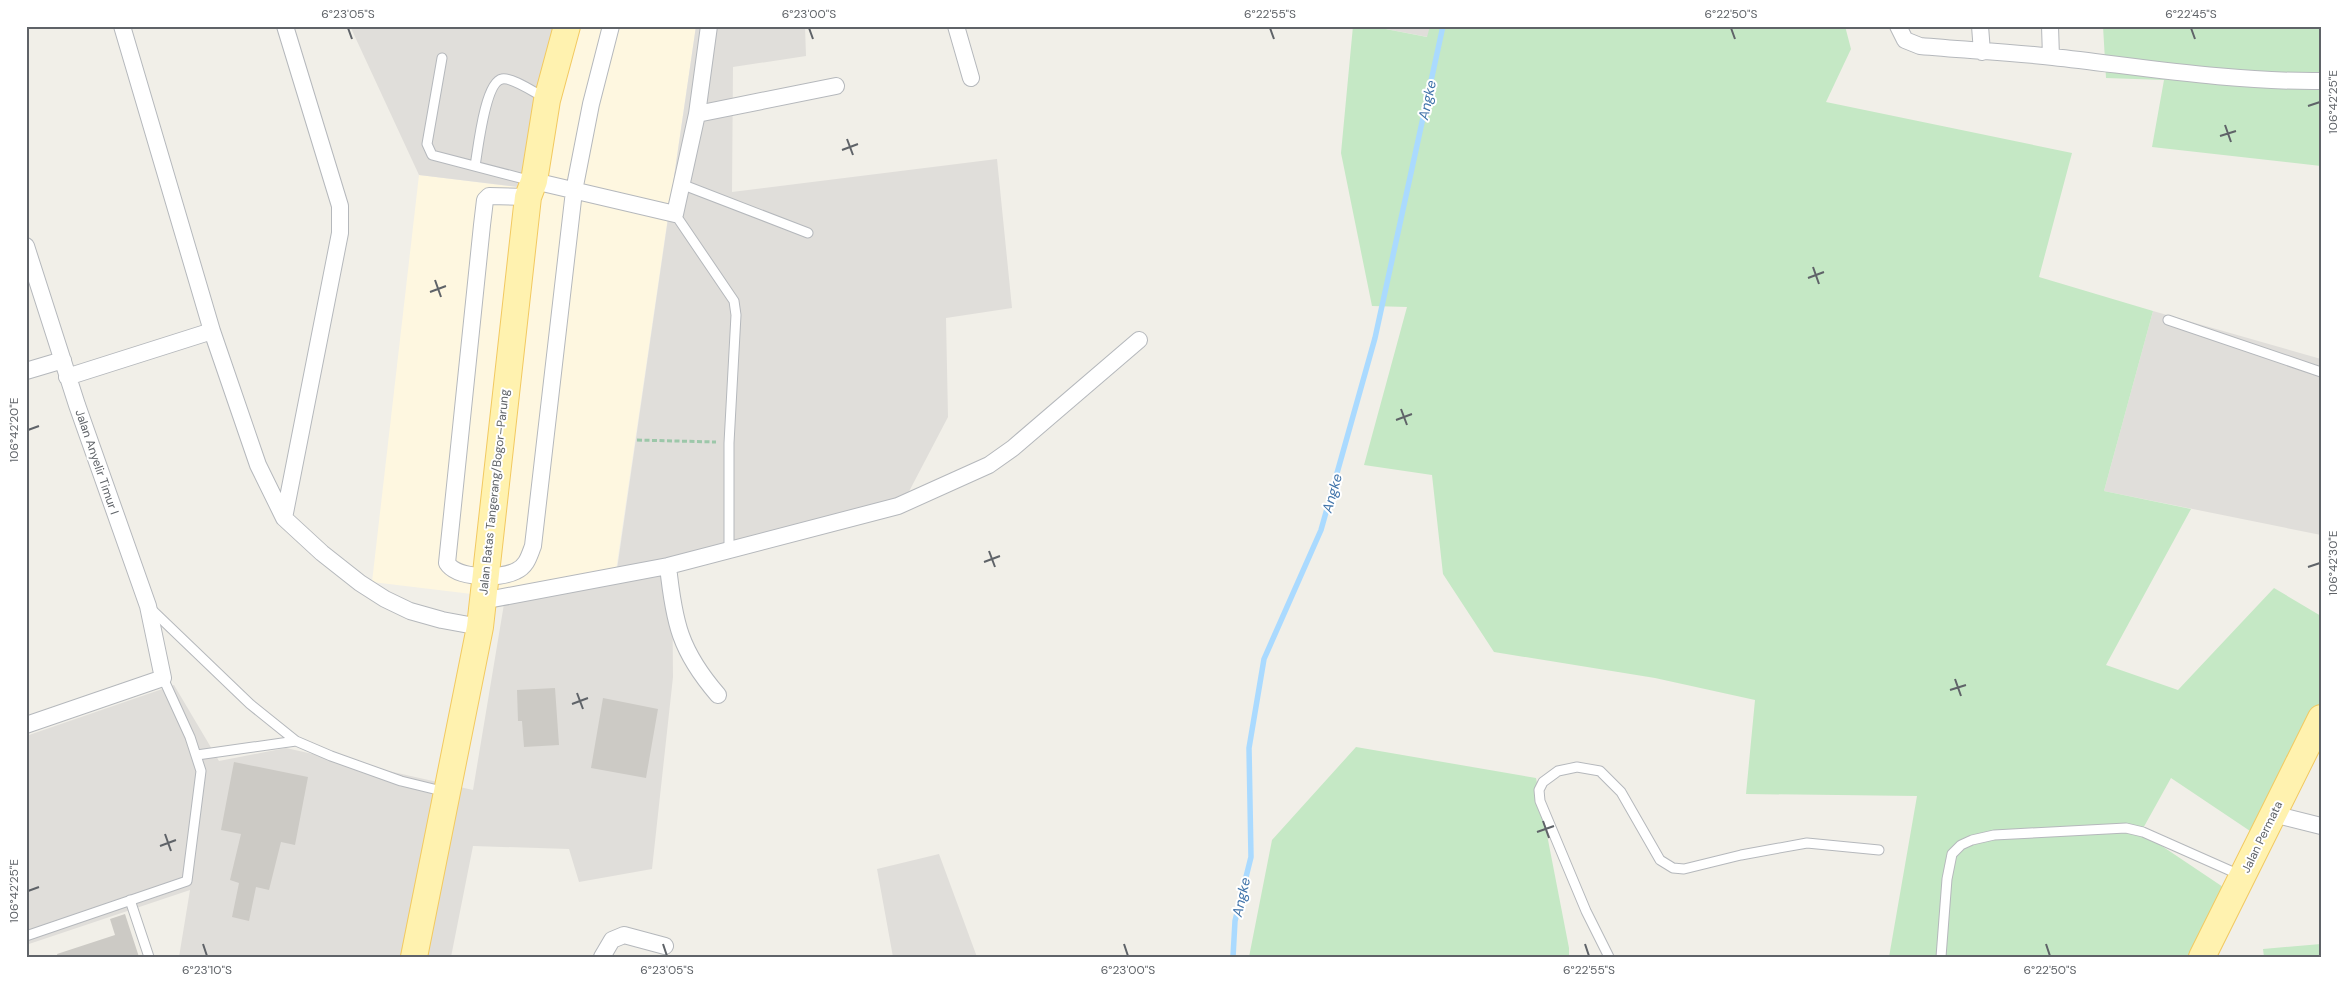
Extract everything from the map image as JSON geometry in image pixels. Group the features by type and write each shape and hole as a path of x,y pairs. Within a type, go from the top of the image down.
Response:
{"main road":[{"name":"Jalan Batas Tangerang/Bogor–Parung","path":"414,957 480,627 531,190 547,100 567,26"},
{"name":"Jalan Permata","path":"2202,957 2272,814 2318,731"}],"street":[{"path":"122,26 212,331 258,465 284,518 322,553 360,583 385,599 418,613 480,627"},
{"path":"284,518 340,226 340,206 285,26"},
{"path":"484,589 516,571 528,561 533,546 574,191 595,87 612,26"},
{"path":"709,26 697,114 680,184 675,214 574,191 531,190 489,196 485,200 447,563 453,571 484,589 668,566 898,506 989,465 1013,448 1139,340"},
{"path":"956,26 971,78"},
{"path":"1898,26 1905,40 1913,44 2253,79 2321,81"},
{"path":"1980,26 1982,52"},
{"path":"2050,26 2051,57"},
{"path":"697,114 836,86"},
{"name":"Jalan Anyelir Timur I","path":"26,246 62,360 148,606 163,678"},
{"path":"68,377 212,331"},
{"path":"26,371 62,360"},
{"path":"668,566 672,609 682,642 699,673 718,696"},
{"path":"26,725 163,678"},
{"path":"2272,814 2321,826"},
{"path":"602,957 612,940 624,935 665,946"}],"lane":[{"path":"442,58 427,144 432,154 475,166 531,190"},
{"path":"475,166 489,92 496,82 503,78 510,80 547,100"},
{"path":"680,184 808,233"},
{"path":"675,214 734,301 736,314 729,443 729,549"},
{"path":"2168,320 2321,372"},
{"path":"148,606 250,704 296,741 392,778 448,793"},
{"path":"26,936 186,881 201,771 197,756 163,678"},
{"path":"197,756 296,741"},
{"path":"1609,957 1586,911 1540,801 1539,790 1543,782 1558,771 1577,767 1600,771 1621,792 1660,860 1673,868 1684,869 1741,855 1807,843 1879,850"},
{"path":"1941,957 1946,879 1952,854 1962,845 1972,840 1994,835 2126,828 2143,832 2243,876"},
{"path":"130,900 149,957"}],"path":[{"path":"637,440 729,443"}],"shaded area":[{"path":"350,26 576,26 534,189 419,175"},
{"path":"576,26 696,26 614,584 505,598 372,582 419,175 533,189"},
{"path":"696,26 805,26 806,56 733,67 732,192 997,159 1012,308 946,318 948,417 903,503 672,560 673,677 652,869 579,882 569,849 473,846 451,957 179,957 190,890 26,945 26,736 174,685 219,761 286,748 473,790 505,598 615,583"},
{"path":"1370,26 1430,26 1428,37"},
{"path":"2153,311 2321,359 2321,535 2104,491"},
{"path":"939,854 977,957 893,957 877,869"}],"green space":[{"path":"1353,26 1370,26 1427,37 1430,26 1845,26 1851,49 1826,102 2072,153 2039,277 2153,311 2104,491 2191,509 2106,665 2178,690 2274,588 2321,616 2321,720 2256,835 2171,778 2141,832 2226,889 2192,957 1889,957 1917,796 1746,794 1755,700 1655,678 1494,652 1443,574 1432,475 1364,465 1407,307 1372,306 1341,153"},
{"path":"2103,26 2321,26 2321,166 2152,147 2164,80 2106,78"},
{"path":"1356,747 1536,778 1569,948 1569,957 1249,957 1272,840"},
{"path":"2321,944 2321,957 2264,957 2263,949"}],"building":[{"path":"555,688 559,745 524,747 522,721 518,721 517,690"},
{"path":"603,698 658,709 646,778 591,768"},
{"path":"234,762 308,777 295,845 281,842 269,890 256,887 249,921 232,917 239,883 230,880 241,834 221,830"},
{"path":"125,914 139,957 58,957 57,954 115,935 110,919"}],"waterway":[{"name":"Angke","path":"1233,957 1235,921 1251,857 1249,748 1264,659 1321,530 1375,338 1443,26"}]}
